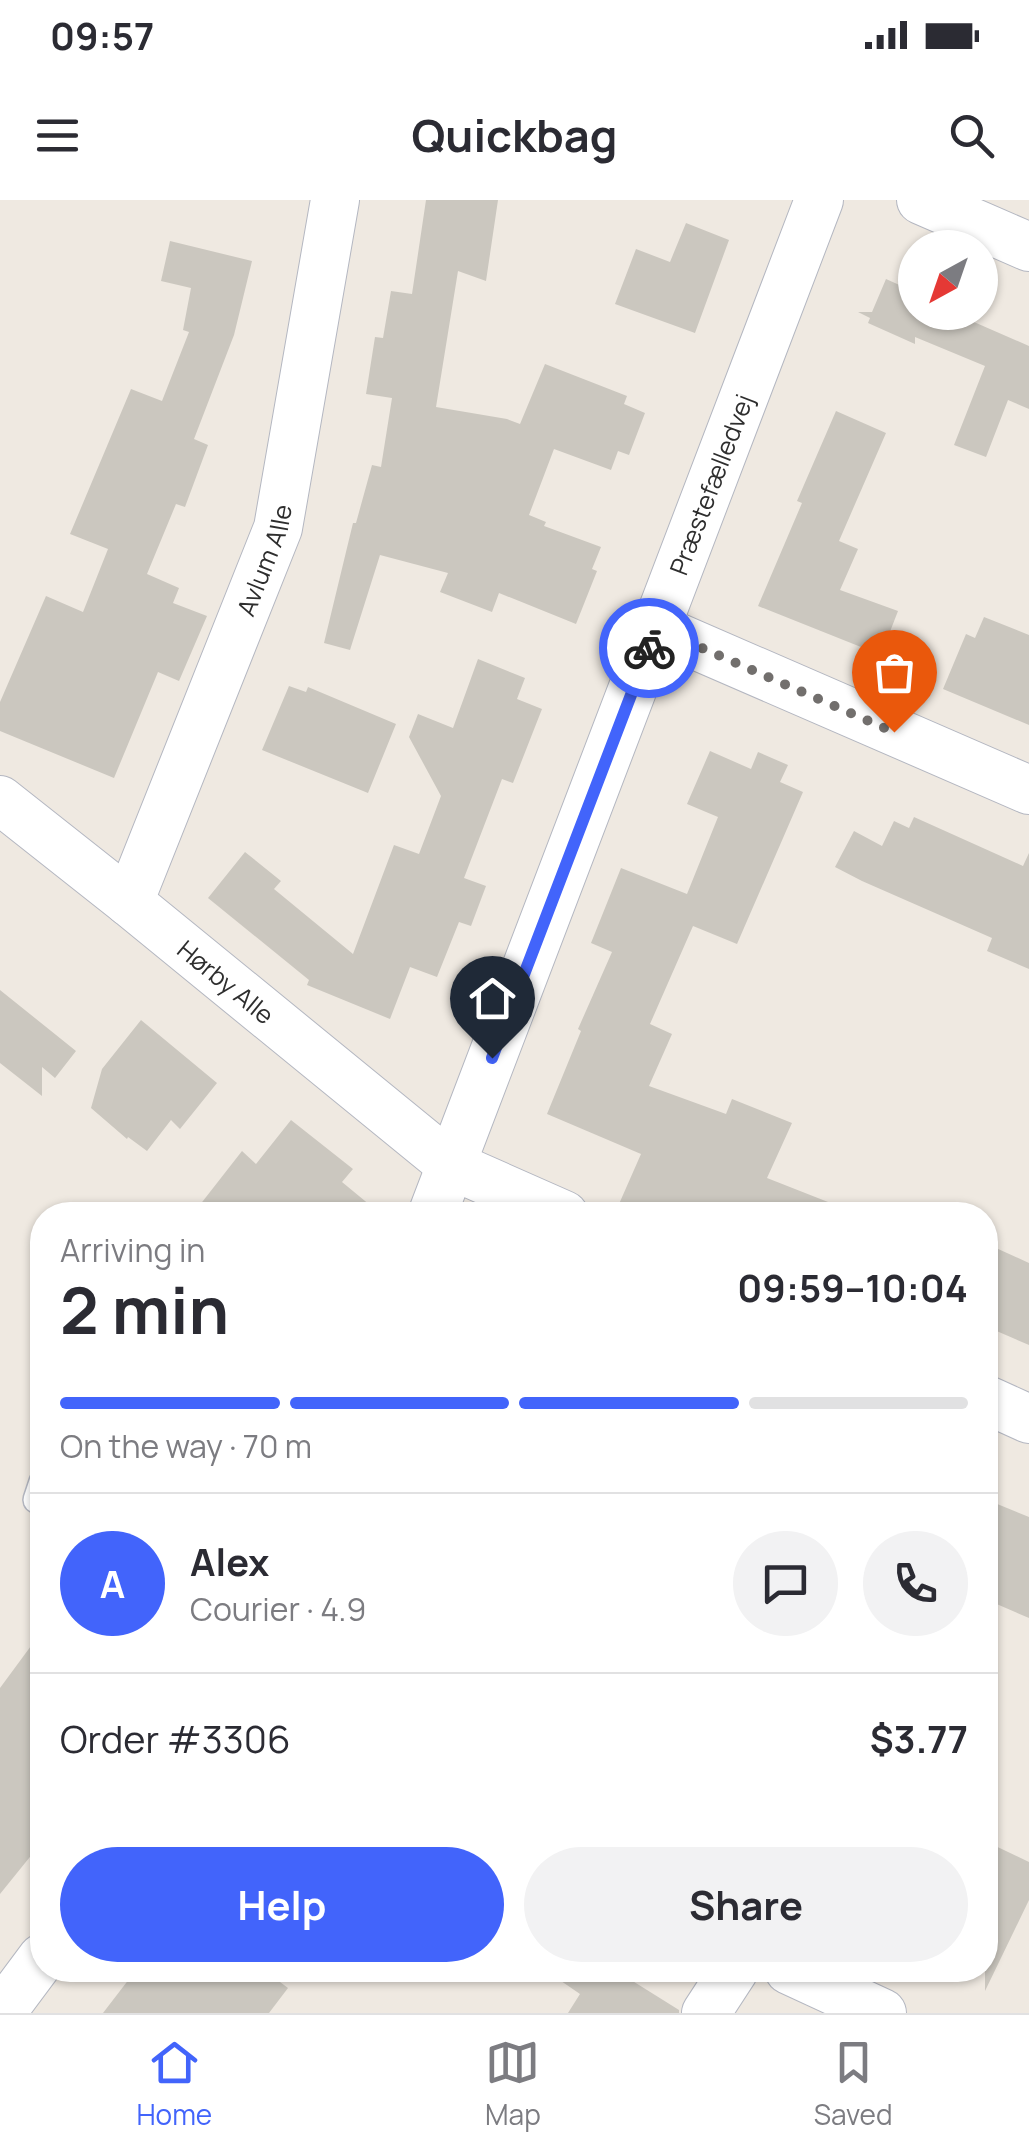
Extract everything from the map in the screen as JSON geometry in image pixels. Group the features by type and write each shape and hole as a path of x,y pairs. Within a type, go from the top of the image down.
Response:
{"street":[{"name":"Avlum Alle","path":"129,902 278,528 335,200"},
{"name":"Præstefælledvej","path":"437,1202 820,200"},
{"path":"921,200 1029,247"},
{"path":"656,628 1029,790"},
{"name":"Hørby Alle","path":"0,800 452,1166 534,1202"},
{"path":"998,1405 1029,1418"},
{"path":"0,2013 30,1974"},
{"path":"706,2013 726,1982"},
{"path":"815,1982 882,2013"}],"building":[{"path":"426,200 498,200 486,281 458,271 436,407 520,424 545,364 627,396 624,404 645,413 629,455 618,451 611,470 554,449 529,515 546,522 544,526 601,547 592,569 597,571 576,624 499,593 492,612 440,592 448,573 380,555 350,650 324,643 353,523 372,465 381,467 392,398 366,394 375,337 383,338 391,291 412,294"},
{"path":"686,223 729,240 695,333 615,304 636,249 670,262"},
{"path":"170,241 252,261 234,335 194,439 208,445 185,507 176,504 147,574 179,588 173,603 207,616 179,681 158,672 114,778 0,731 0,702 46,596 83,612 108,549 70,534 131,389 162,401 189,332 183,330 191,288 161,281"},
{"path":"886,279 898,284 898,330 992,330 1029,346 1029,409 1008,400 986,457 954,445 985,366 915,337 915,344 868,323 870,318 858,312 872,312"},
{"path":"836,411 886,433 839,541 858,549 840,590 898,611 881,655 758,606"},
{"path":"984,617 1029,635 1029,725 943,689 966,634 975,638"},
{"path":"478,659 525,678 517,699 542,709 513,783 502,779 464,878 486,886 471,926 459,922 437,977 410,967 390,1019 307,985 309,980 208,898 245,852 281,881 274,889 353,954 394,845 419,854 441,796 409,737 418,714 453,728"},
{"path":"289,686 306,692 308,687 396,724 368,793 262,750"},
{"path":"710,751 751,769 758,752 788,765 780,782 803,792 737,944 693,926 650,1024 672,1034 649,1086 726,1114 732,1099 792,1123 767,1178 828,1202 620,1202 641,1154 547,1114 612,952 591,943 621,868 687,894 718,817 687,804"},
{"path":"914,817 1023,866 1029,853 1029,969 987,951 992,938 835,867 854,831 882,846 894,821 909,828"},
{"path":"0,990 76,1051 55,1078 42,1067 42,1096 0,1063"},
{"path":"141,1020 217,1083 180,1129 171,1120 147,1151 91,1108 102,1069"},
{"path":"291,1120 353,1169 342,1182 366,1202 202,1202 242,1151 256,1164"},
{"path":"998,1249 1029,1263 1029,1345 998,1332"},
{"path":"998,1504 1029,1517 1029,1618 998,1605"},
{"path":"30,1647 30,1857 0,1894 0,1688"},
{"path":"998,1847 1029,1862 1029,1900 998,1964"},
{"path":"127,1982 280,1982 288,1988 269,2013 103,2013"},
{"path":"562,1982 634,1982 679,2013 568,2013 580,1994"}],"way so far":[{"path":"649,648 656,628 894,732"}],"route":[{"path":"492,1058 649,648"}]}
